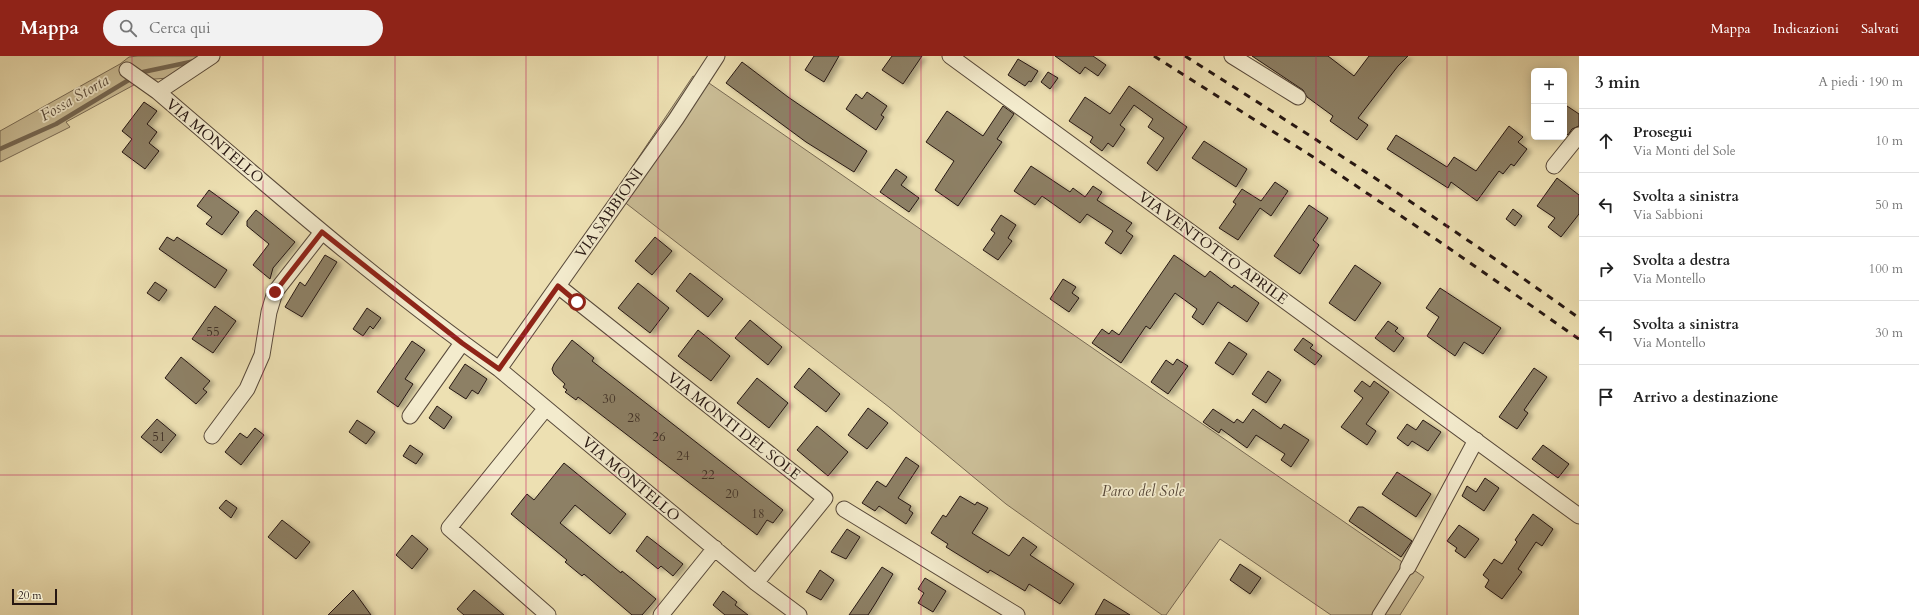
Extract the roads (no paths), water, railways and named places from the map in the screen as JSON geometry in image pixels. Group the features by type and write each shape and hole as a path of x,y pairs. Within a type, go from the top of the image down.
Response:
{"street":[{"name":"VIA MONTELLO","path":"212,56 158,92 322,232 462,343 499,369 756,583 799,615"},
{"name":"VIA SABBIONI","path":"499,369 676,119 718,56"},
{"name":"VIA VENTOTTO APRILE","path":"950,56 1579,516"},
{"path":"1232,56 1298,97"},
{"path":"128,70 158,92"},
{"path":"1554,166 1579,135"},
{"path":"212,436 247,389 262,355 269,312 275,292 322,232"},
{"name":"VIA MONTI DEL SOLE","path":"558,286 825,498 756,583"},
{"path":"410,416 462,343"},
{"path":"546,408 449,528 548,615"},
{"path":"1378,615 1408,567 1476,440"},
{"path":"844,509 1017,615"},
{"path":"661,615 715,548"}],"waterway":[{"name":"Fossa Storta","path":"138,74 195,61"},
{"name":"Fossa Storta","path":"0,149 56,124 132,78"}],"railway":[{"path":"1154,56 1307,153 1440,242 1579,339"},
{"path":"1185,56 1384,184 1579,318"}],"park label":[{"name":"Parco del Sole","path":"1143,491"}]}
